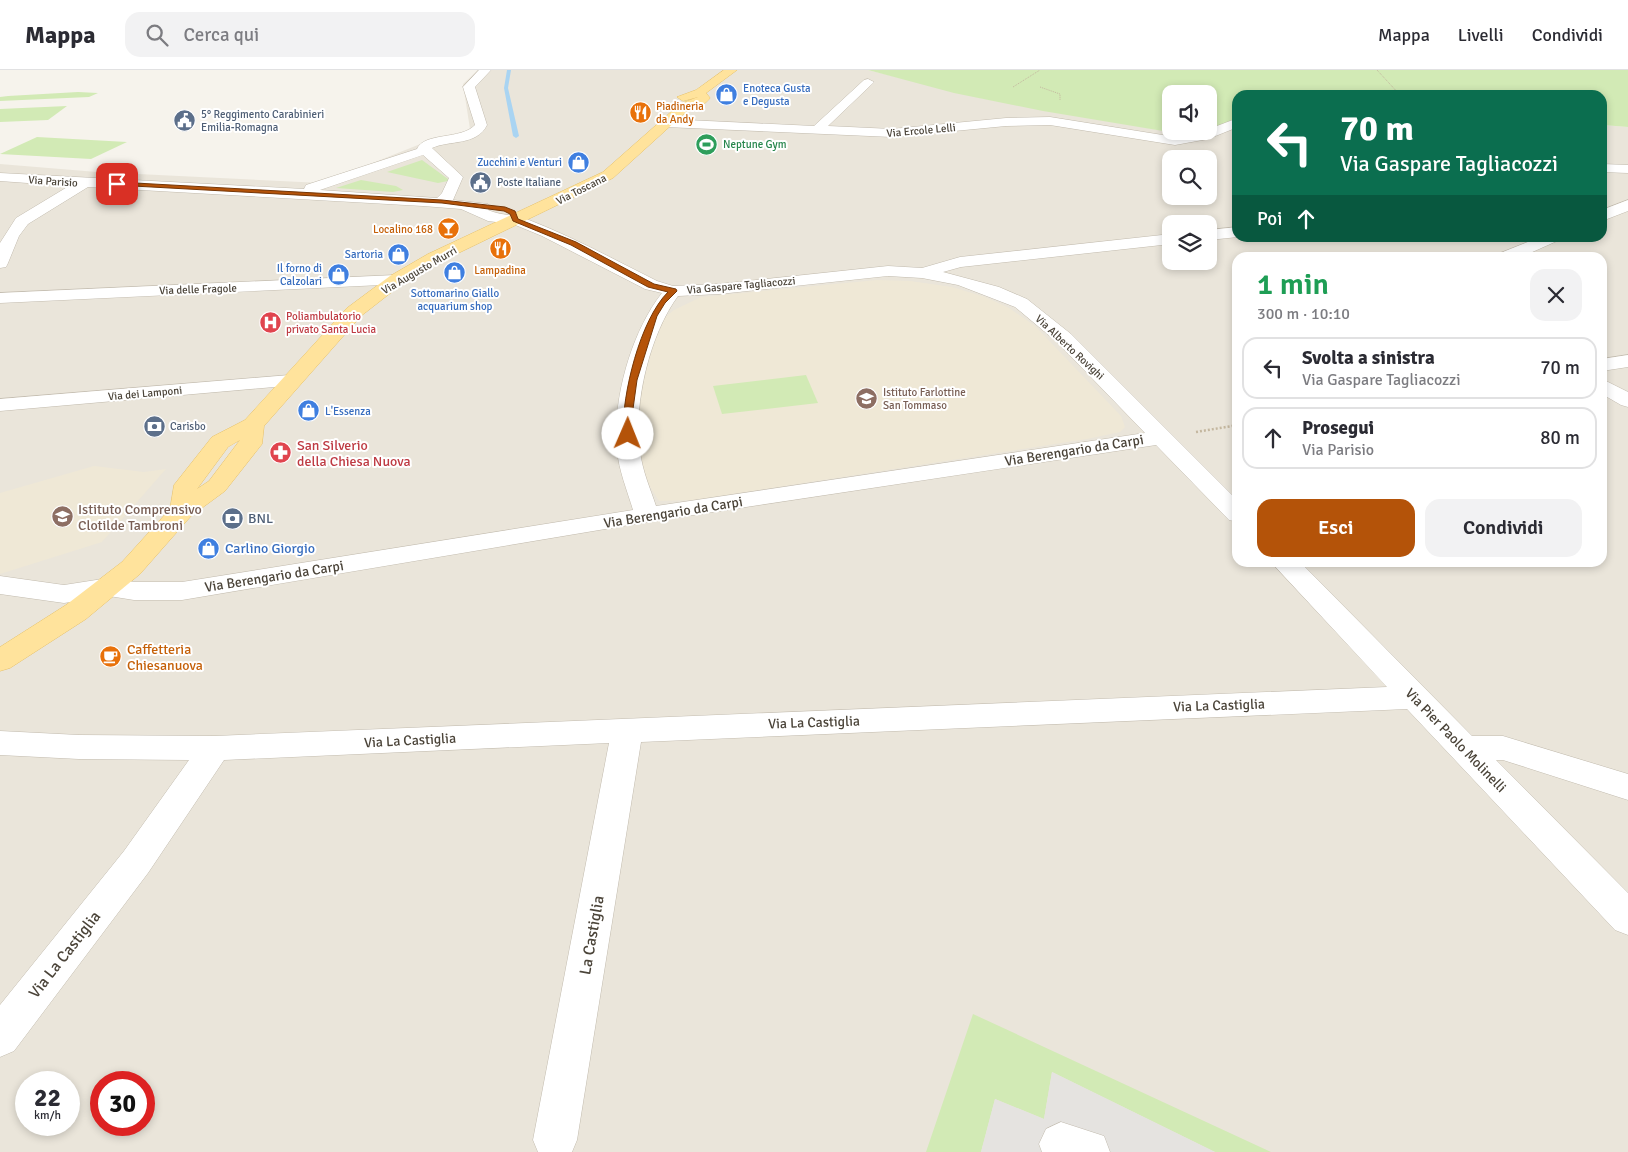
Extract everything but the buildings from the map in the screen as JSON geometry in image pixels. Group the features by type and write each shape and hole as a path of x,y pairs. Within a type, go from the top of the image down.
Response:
{"main road":[{"name":"Via Toscana","path":"516,220 608,175 684,107 698,103 704,98 700,92 732,70"},
{"name":"Via Augusto Murri","path":"0,661 109,587 148,551 182,511 217,486 250,444 253,425 290,381 354,312 396,280 434,258 516,220"}],"street":[{"path":"424,151 423,148 430,144 469,135 479,129 480,125 469,87 473,80 484,70"},
{"path":"816,131 868,82"},
{"name":"Via Ercole Lelli","path":"666,123 892,133 1006,122 1050,121 1175,141 1203,136 1232,124"},
{"path":"298,192 424,151"},
{"path":"424,151 456,177 449,196 442,202"},
{"path":"1607,168 1628,169"},
{"path":"360,172 388,179"},
{"name":"Via Parisio","path":"0,177 426,200 464,205 493,218 516,220"},
{"path":"0,263 11,236 22,221 85,183"},
{"path":"413,186 427,192 430,196 426,200"},
{"path":"1607,214 1628,205"},
{"name":"Via Gaspare Tagliacozzi","path":"516,220 573,244 651,286 673,291 719,289 888,271 922,273 962,281"},
{"path":"1217,234 1232,233"},
{"name":"Via Gaspare Tagliacozzi","path":"922,273 960,262 1162,240"},
{"path":"1518,252 1542,242"},
{"name":"Via delle Fragole","path":"0,298 396,280"},
{"name":"Via Alberto Rovighi","path":"962,281 1021,303 1040,317 1064,338 1163,437"},
{"path":"647,515 628,451 627,416 633,380 653,316 662,302 673,291"},
{"path":"1607,364 1628,361"},
{"name":"Via dei Lamponi","path":"0,405 290,381"},
{"path":"1607,388 1628,401"},
{"path":"1163,437 1232,509"},
{"name":"Via Berengario da Carpi","path":"109,587 134,592 182,591 647,515 1163,437"},
{"name":"Via Pier Paolo Molinelli","path":"1297,567 1414,697 1628,918"},
{"path":"0,585 64,594 109,587"},
{"name":"Via La Castiglia","path":"0,743 79,747 215,748 1414,697"},
{"name":"La Castiglia","path":"555,1140 627,730"},
{"name":"Via La Castiglia","path":"0,1037 136,862 215,748"},
{"path":"1464,748 1503,748 1628,788"}],"path":[{"path":"1013,87 1040,70"},
{"path":"1378,70 1396,90"},
{"path":"1040,87 1060,94"},
{"name":"Via Berengario da Carpi","path":"1163,437 1232,426"}],"shaded area":[{"path":"478,70 868,70 981,98 1162,130 1162,140 1217,140 1217,129 1232,125 1232,242 1607,242 1607,125 1628,127 1628,1152 0,1152 0,164 97,172 322,183 423,143 468,133 470,129 463,84"},
{"name":"Istituto Farlottine San Tommaso","path":"877,280 910,281 952,287 985,297 1009,308 1035,326 1121,416 1125,427 1120,432 1087,439 694,500 659,501 628,451 650,329 674,310 701,297"},
{"name":"Istituto Comprensivo Clotilde Tambroni","path":"94,466 144,472 166,469 102,542 0,574 0,493"},
{"path":"1052,1072 1215,1152 981,1152 995,1099 1044,1119"}],"green space":[{"path":"868,70 1628,70 1628,127 1607,125 1607,90 1232,90 1232,125 1217,129 1217,85 1162,85 1162,131 1043,111 954,93"},
{"path":"78,92 98,93 89,97 0,101 0,97 8,96"},
{"path":"67,106 48,120 0,122 0,109"},
{"path":"37,137 127,142 91,159 0,154"},
{"path":"422,160 448,179 448,181 438,183 387,172"},
{"path":"361,180 396,186 403,190 393,192 336,188"},
{"path":"806,375 818,403 722,414 713,386"},
{"path":"973,1014 1271,1152 1215,1152 1052,1072 1044,1119 995,1099 981,1152 926,1152"}],"waterway":[{"path":"509,70 506,88 516,136"}],"place":[{"name":"Enoteca Gusta e Degusta","path":"727,94"},
{"name":"Piadineria da Andy","path":"640,112"},
{"name":"5° Reggimento Carabinieri Emilia-Romagna","path":"185,120"},
{"name":"Neptune Gym","path":"707,144"},
{"name":"Zucchini e Venturi","path":"578,162"},
{"name":"Poste Italiane","path":"481,182"},
{"name":"Localino 168","path":"449,229"},
{"name":"Lampadina","path":"500,249"},
{"name":"Sartoria","path":"399,254"},
{"name":"Sottomarino Giallo acquarium shop","path":"455,272"},
{"name":"Il forno di Calzolari","path":"338,274"},
{"name":"Poliambulatorio privato Santa Lucia","path":"270,322"},
{"name":"Istituto Farlottine San Tommaso","path":"867,398"},
{"name":"L'Essenza","path":"309,411"},
{"name":"Carisbo","path":"154,426"},
{"name":"San Silverio della Chiesa Nuova","path":"281,453"},
{"name":"Istituto Comprensivo Clotilde Tambroni","path":"62,517"},
{"name":"BNL","path":"232,518"},
{"name":"Carlino Giorgio","path":"209,548"},
{"name":"Caffetteria Chiesanuova","path":"111,657"}],"route":[{"path":"117,184 298,192 442,202 505,209 516,216 516,220 573,244 651,286 673,291 662,302 653,316 633,380 627,416 628,434"}]}
